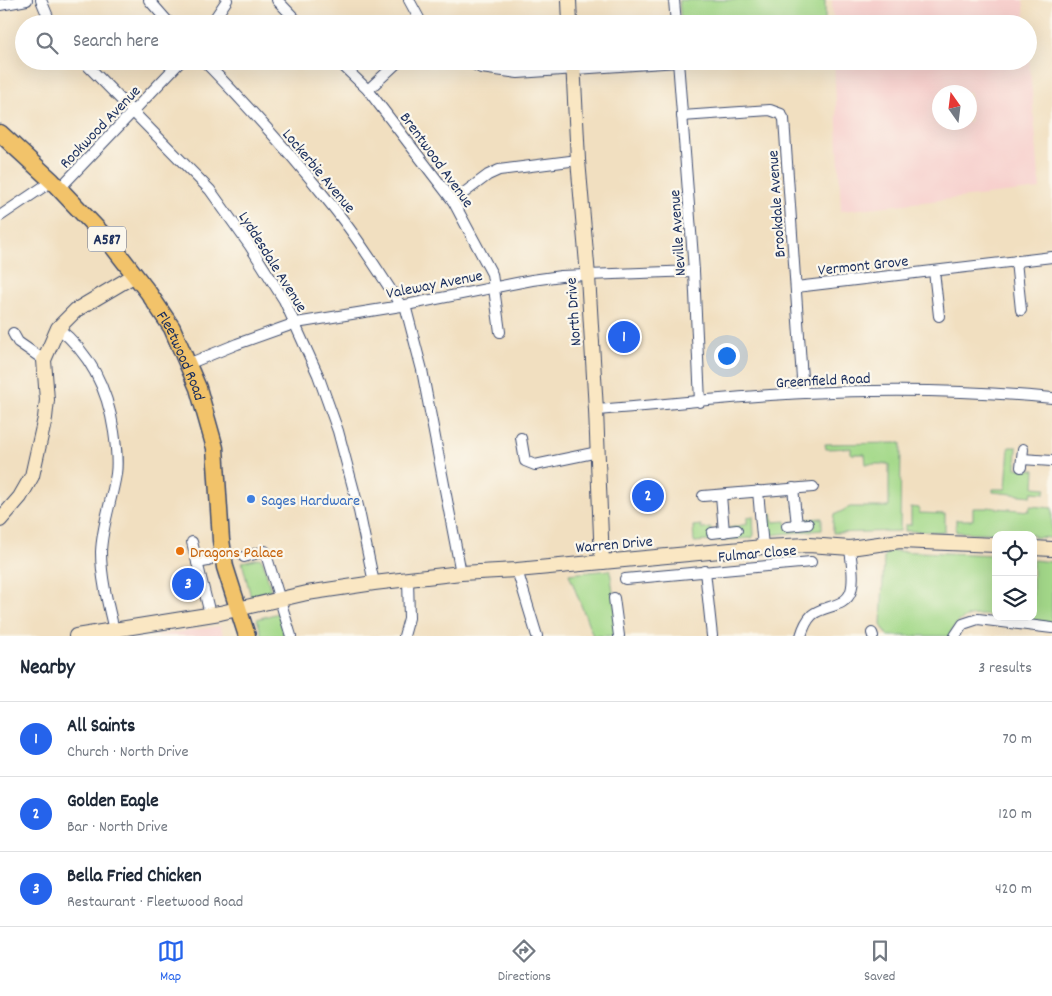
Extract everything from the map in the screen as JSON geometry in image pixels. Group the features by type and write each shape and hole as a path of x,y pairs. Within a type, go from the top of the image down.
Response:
{"main road":[{"name":"Fleetwood Road","path":"0,133 56,185 107,239 172,328 198,388 215,448 221,540 226,567 247,636"}],"street":[{"path":"0,5 27,0"},
{"path":"41,0 47,15"},
{"path":"150,0 162,15"},
{"path":"217,15 227,0"},
{"path":"276,0 291,15"},
{"path":"409,0 417,15"},
{"path":"569,0 570,15"},
{"path":"674,0 675,15"},
{"name":"Lyddesdale Avenue","path":"91,70 210,190 284,300 318,375 338,431 358,506 374,583"},
{"name":"Rookwood Avenue","path":"0,216 56,185 133,112 173,70"},
{"name":"Lockerbie Avenue","path":"212,70 257,118 329,202 403,306 422,370 461,574"},
{"name":"Brentwood Avenue","path":"347,70 368,90 453,201 492,274 500,332"},
{"path":"368,90 389,70"},
{"path":"493,70 518,74 542,70"},
{"name":"North Drive","path":"573,70 596,410 602,562"},
{"name":"Neville Avenue","path":"679,70 694,271 700,402"},
{"name":"Brookdale Avenue","path":"682,116 770,110 781,114 784,119 803,393"},
{"path":"453,201 488,175 499,170 578,160"},
{"name":"Vermont Grove","path":"796,287 1052,257"},
{"path":"1016,262 1021,310"},
{"name":"Valeway Avenue","path":"188,364 296,323 403,306 494,287 561,276 694,271"},
{"path":"934,271 939,316"},
{"path":"1,516 20,497 32,476 45,418 47,400 44,360 58,328 76,310 135,276"},
{"path":"58,328 72,340 88,359 98,376 110,406 117,451 116,471 102,543 101,558 114,630"},
{"path":"13,333 18,342 44,360"},
{"name":"Greenfield Road","path":"596,410 803,393 916,391 1052,398"},
{"path":"520,438 525,461 535,465 598,452"},
{"path":"1022,458 1052,461"},
{"path":"799,484 792,526 808,524"},
{"path":"703,496 716,492 758,491 799,484 813,487"},
{"path":"758,491 763,547"},
{"path":"716,492 724,532"},
{"path":"712,533 737,530"},
{"path":"192,542 210,614"},
{"name":"Warren Drive","path":"76,636 210,614 280,598 408,579 763,547 810,545 850,548 900,542 992,545"},
{"path":"801,636 812,615 844,601 850,595 852,583 850,548"},
{"path":"1037,548 1052,549"},
{"path":"244,557 265,551 291,636"},
{"path":"197,563 208,561"},
{"name":"Fulmar Close","path":"625,579 811,562"},
{"path":"518,570 537,636"},
{"path":"705,571 712,636"},
{"path":"404,636 409,618 408,579"},
{"path":"614,598 619,636"},
{"path":"955,636 963,624 978,619 1052,628"}],"shaded area":[{"path":"832,0 1023,0 1025,15 833,15"},
{"path":"834,70 1030,70 1040,189 841,211"},
{"path":"220,626 224,636 152,636"}],"green space":[{"path":"679,0 825,0 825,15 680,15"},
{"path":"901,443 900,531 833,533 834,515 850,507 889,507 889,464 866,464 865,454 851,454 851,448 826,449 825,444"},
{"path":"1009,447 1017,447 1016,468 1035,470 1034,487 1046,488 1045,493 1032,492 1031,496 993,492 993,489 1006,489"},
{"path":"1030,506 1052,508 1052,538 1037,537 1037,531 992,531 992,533 956,532 956,520 973,520 973,508 987,507 1029,511"},
{"path":"911,507 919,508 919,513 945,514 945,532 905,531 905,525 911,525"},
{"path":"772,514 773,522 786,521 787,526 808,519 822,518 822,530 770,535 766,515"},
{"path":"753,516 754,535 752,538 694,542 693,526 701,525 702,529 711,528 712,532 747,524 747,517"},
{"path":"892,551 992,555 992,616 974,615 963,619 953,628 949,636 888,636 881,625 884,558 886,553"},
{"path":"259,558 263,561 271,591 251,597 242,562"},
{"path":"1037,560 1052,562 1052,623 1037,621"},
{"path":"610,570 619,636 593,636 569,574"},
{"path":"278,613 284,636 262,636 257,619"}],"place":[{"name":"All Saints","path":"624,337"},
{"name":"Golden Eagle","path":"648,496"},
{"name":"Sages Hardware","path":"251,499"},
{"name":"Dragons Palace","path":"180,551"},
{"name":"Bella Fried Chicken","path":"188,584"}]}
